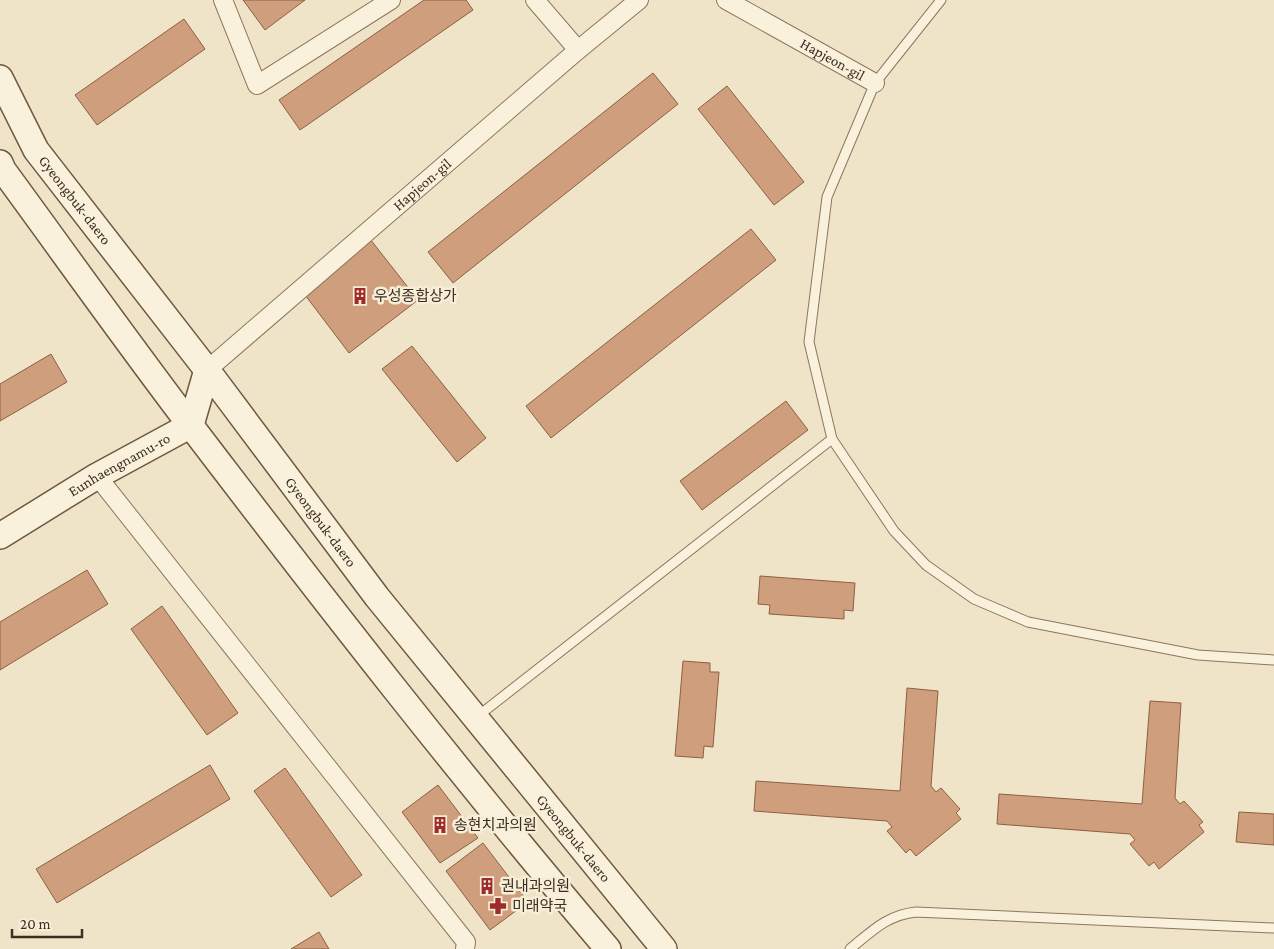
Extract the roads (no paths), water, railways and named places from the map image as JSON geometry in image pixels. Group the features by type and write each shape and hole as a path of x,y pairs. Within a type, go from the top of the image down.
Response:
{"street":[{"path":"224,0 257,85 391,0"},
{"path":"535,0 578,50"},
{"name":"Hapjeon-gil","path":"207,370 578,50 639,0"},
{"name":"Hapjeon-gil","path":"726,0 875,82"},
{"name":"Gyeongbuk-daero","path":"0,78 36,150 207,370 377,597 664,949"},
{"path":"0,164 191,425 342,621 538,867 608,949"},
{"path":"191,425 207,370"},
{"name":"Eunhaengnamu-ro","path":"0,536 97,476 191,425"},
{"path":"97,476 466,942 465,949"}],"lane":[{"name":"Hapjeon-gil","path":"875,82 941,0"},
{"path":"875,82 827,197 809,342 832,439 894,531 926,565 974,599 1028,622 1198,655 1274,660"},
{"path":"476,718 832,439"},
{"path":"850,949 890,918 903,913 916,912 1274,928"}],"place":[{"name":"우성종합상가","path":"360,296"},
{"name":"송현치과의원","path":"440,825"},
{"name":"권내과의원","path":"487,886"},
{"name":"미래약국","path":"498,906"}]}
